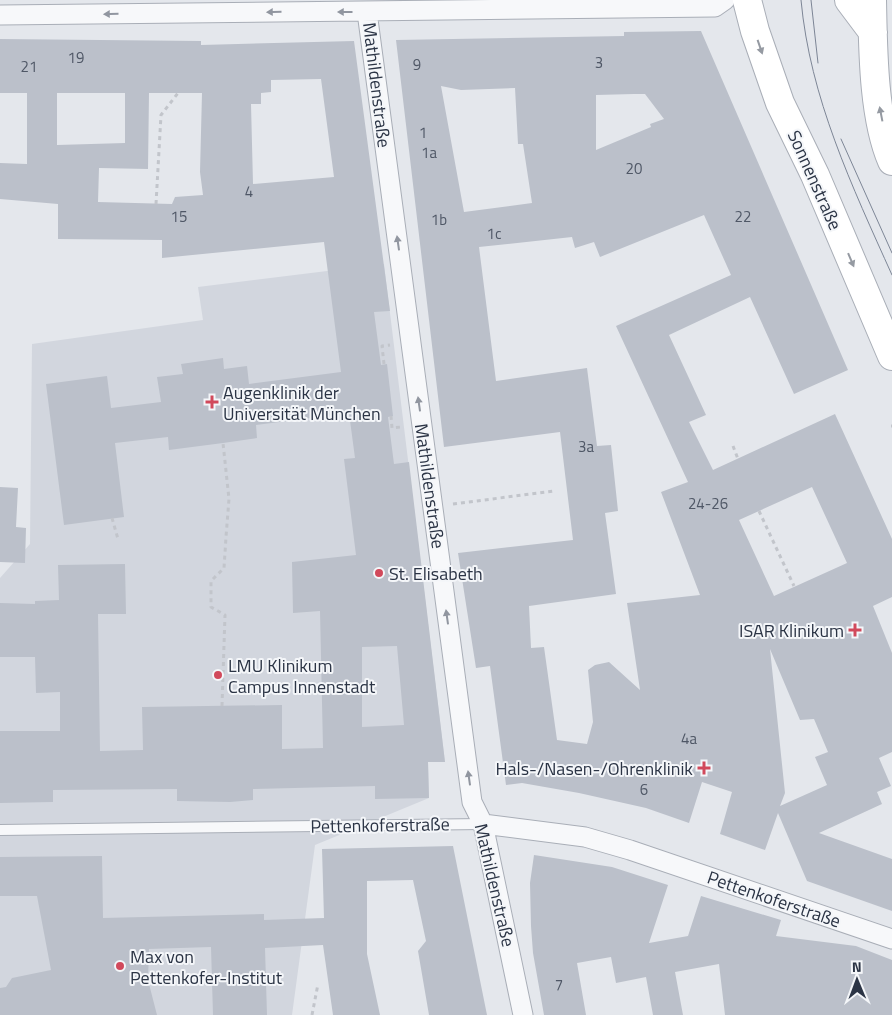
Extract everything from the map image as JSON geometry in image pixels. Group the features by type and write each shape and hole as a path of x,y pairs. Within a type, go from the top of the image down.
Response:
{"main road":[{"name":"Sonnenstraße","path":"746,0 754,30 780,103 815,175 892,356"},
{"path":"849,0 873,32"},
{"path":"872,0 878,99 888,151 892,161"}],"street":[{"path":"0,15 715,7 725,0"},
{"name":"Mathildenstraße","path":"367,12 472,802 483,824 523,1015"},
{"name":"Pettenkoferstraße","path":"483,824 594,840 892,939"}],"lane":[{"name":"Pettenkoferstraße","path":"0,830 483,824"}],"path":[{"path":"156,204 161,115 178,93"},
{"path":"384,364 382,346 386,345"},
{"path":"391,416 392,428 400,428"},
{"path":"222,706 225,615 211,607 212,581 224,568 229,499 223,443"},
{"path":"733,446 738,458"},
{"path":"432,506 554,491"},
{"path":"759,511 794,586"},
{"path":"112,518 118,539"},
{"path":"312,1015 318,984"}],"shaded area":[{"name":"LMU Klinikum Campus Innenstadt","path":"384,264 445,762 428,762 429,798 315,845 292,1015 0,1015 0,578 30,544 32,344 203,320 198,287"}],"building":[{"path":"701,31 848,370 794,394 750,297 669,335 706,415 689,422 713,470 835,414 892,539 892,597 873,606 892,653 892,752 879,758 891,786 877,792 882,804 819,833 892,859 892,911 807,881 778,813 765,850 720,834 732,792 702,782 689,823 646,808 579,793 522,783 506,785 490,666 476,668 458,553 573,540 560,432 444,447 396,40 624,36 624,32","holes":["441,86 461,90 515,88 518,144 523,144 532,203 464,212","645,94 664,119 650,124 651,127 596,150 596,95","704,215 731,275 616,326 688,482 661,492 700,595 627,603 640,690 609,662 595,665 588,670 593,722 587,744 557,740 544,647 531,648 529,606 616,594 605,513 618,511 611,445 597,446 587,368 496,381 479,247 572,237 575,248 594,242 600,257","812,487 847,563 774,596 739,520","770,649 800,720 814,719 828,752 815,757 827,785 780,806 785,793"]},
{"path":"0,39 201,41 201,45 354,41 390,311 374,312 381,365 387,364 393,416 388,417 394,464 409,462 445,762 428,762 429,798 375,799 375,786 253,789 253,800 230,802 177,801 177,789 53,790 53,802 0,803 0,731 60,731 60,692 36,693 35,657 0,657 0,603 35,604 35,601 59,600 58,565 125,564 126,614 98,614 100,751 143,750 142,707 282,705 282,749 323,748 320,611 293,613 292,562 356,555 344,459 355,458 349,413 256,425 257,438 169,450 168,437 115,443 124,517 64,525 46,384 107,376 111,408 161,402 157,377 183,374 181,364 223,358 224,369 247,366 249,384 341,372 324,242 162,258 162,240 58,239 58,204 0,199 0,163 27,164 27,93 0,93","holes":["321,79 334,177 253,184 251,104 261,104 261,93 271,92 271,80","57,93 125,93 125,143 57,145","149,93 202,93 200,172 203,195 175,197 172,204 98,202 99,168 148,169","397,646 404,725 362,727 362,647"]},
{"path":"0,487 18,488 16,527 26,528 25,563 0,562"},
{"path":"453,846 487,1015 429,1015 418,951 426,941 413,880 367,881 367,954 380,1015 333,1015 323,945 265,948 267,1015 213,1015 211,947 149,949 148,980 157,1015 0,1015 0,988 6,987 12,978 51,970 37,896 0,896 0,857 102,856 103,918 264,914 264,920 324,918 322,849"},
{"path":"534,855 612,867 668,885 649,943 688,936 701,896 781,920 776,936 856,946 892,960 892,1015 725,1015 719,964 675,972 683,1015 653,1015 646,977 616,983 611,957 577,963 586,1015 544,1015 533,953 531,926 530,883"}],"tram line":[{"path":"801,0 813,72 823,107 848,175 892,275"},
{"path":"811,0 818,63"},
{"path":"841,139 892,253"}],"place":[{"name":"Augenklinik der Universität München","path":"212,402"},
{"name":"St. Elisabeth","path":"379,573"},
{"name":"ISAR Klinikum","path":"855,630"},
{"name":"LMU Klinikum Campus Innenstadt","path":"218,675"},
{"name":"Hals-/Nasen-/Ohrenklinik","path":"704,768"},
{"name":"Max von Pettenkofer-Institut","path":"120,966"}]}
